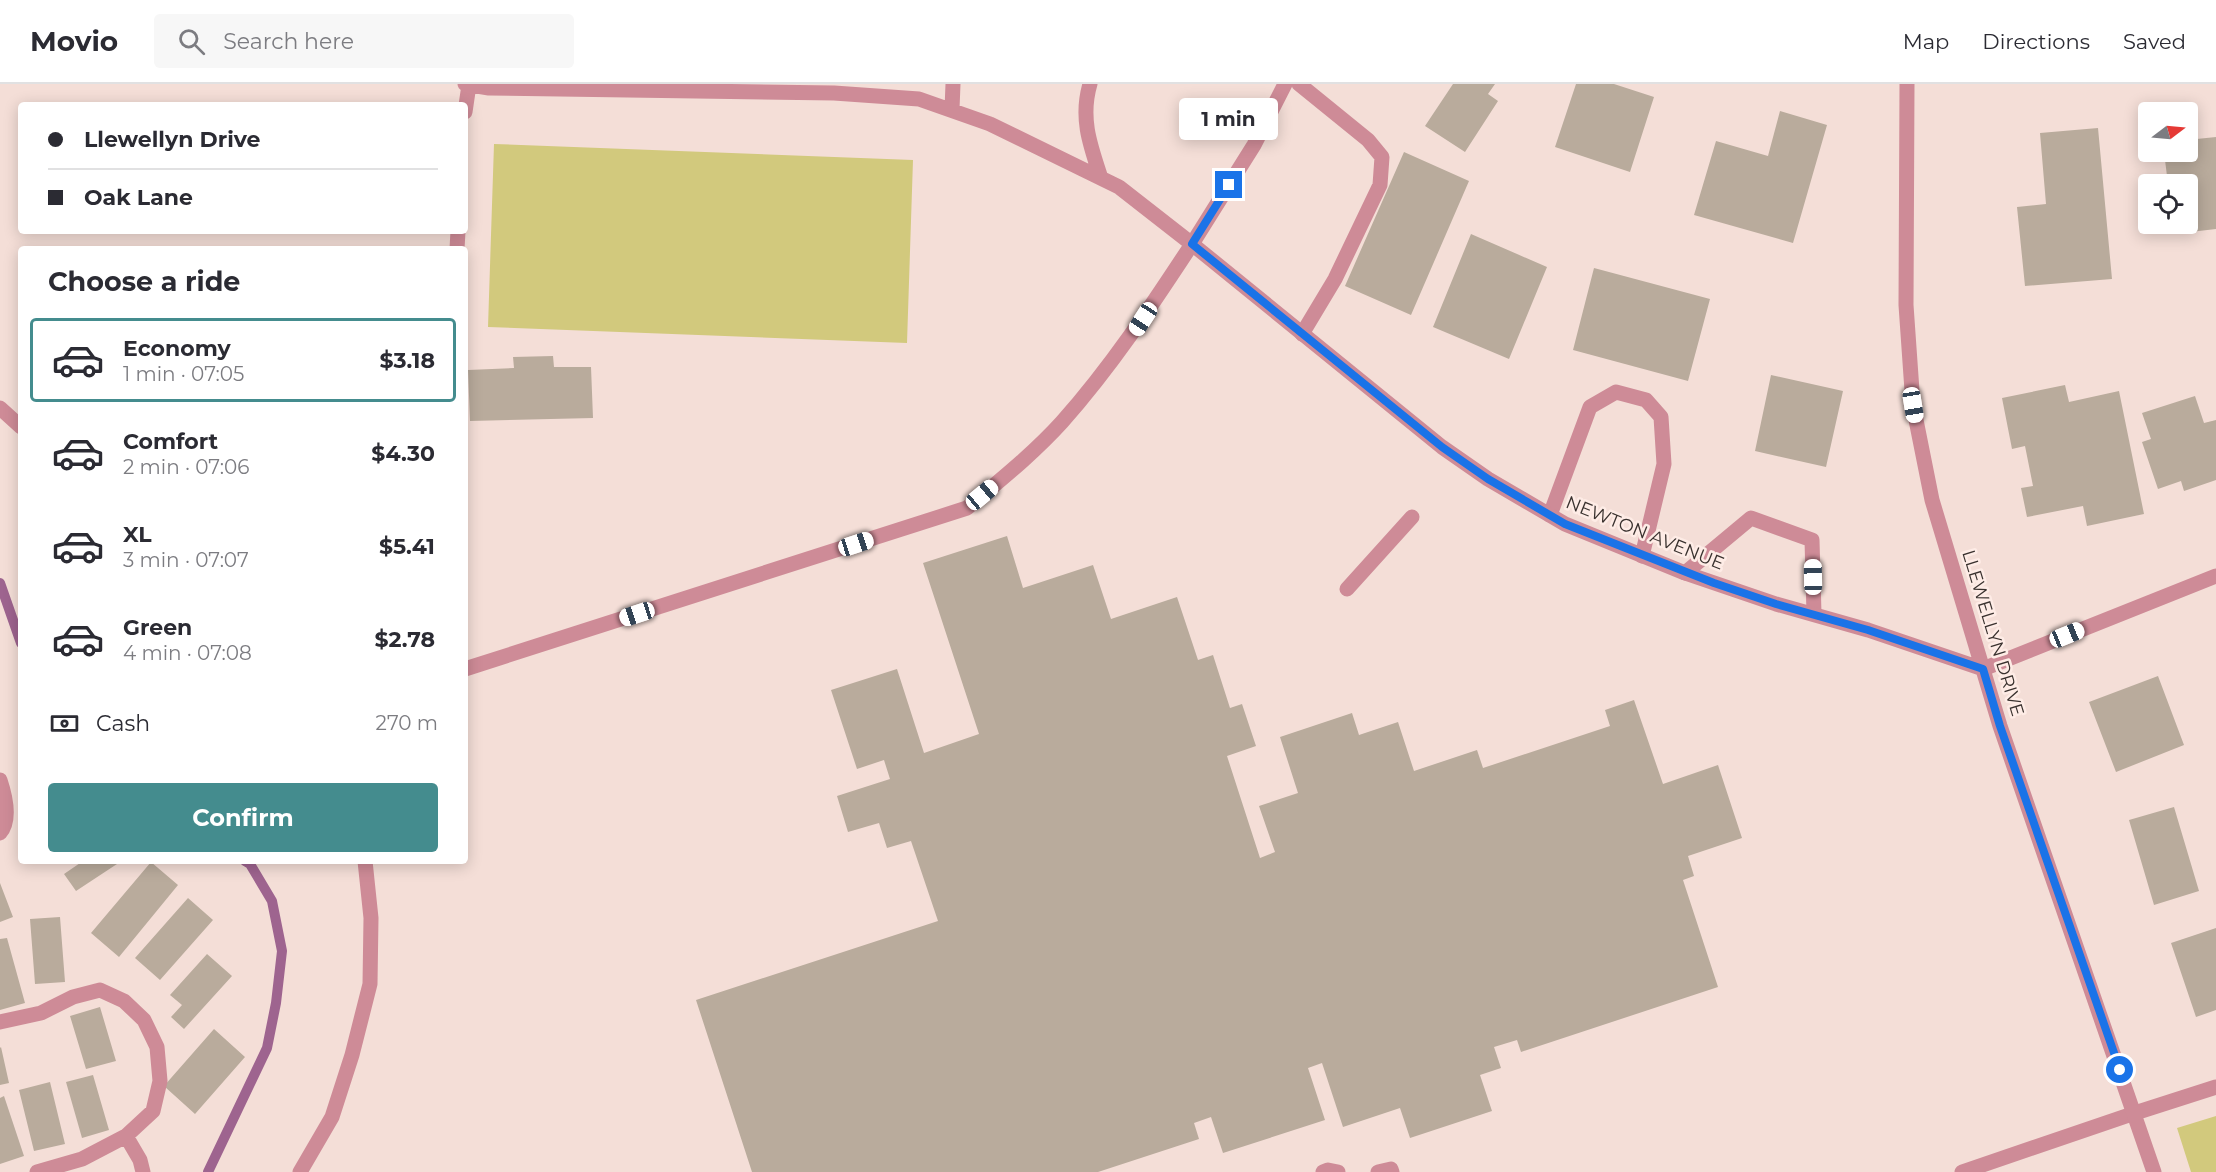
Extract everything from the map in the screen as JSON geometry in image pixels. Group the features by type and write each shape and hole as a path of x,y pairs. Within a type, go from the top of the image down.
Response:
{"street":[{"path":"466,102 467,84"},
{"name":"NEWTON AVENUE","path":"467,84 489,88 834,93 919,99 952,109 990,124 1119,188 1192,244 1442,447 1488,479 1565,524 1685,573 1983,669"},
{"path":"952,84 952,109"},
{"path":"1090,84 1084,109 1089,143 1101,178"},
{"path":"468,668 967,508 1014,468 1062,422 1135,331 1254,145 1285,84"},
{"path":"1299,84 1368,140 1382,157 1380,185 1335,279 1302,334"},
{"name":"LLEWELLYN DRIVE","path":"1907,84 1906,305 1913,405 1932,500 2000,726 2154,1172"},
{"path":"1550,515 1590,407 1616,392 1646,400 1661,417 1664,464 1642,556"},
{"path":"0,408 18,424"},
{"path":"1347,589 1412,517"},
{"path":"1685,573 1751,518 1812,540 1814,615"},
{"path":"1983,669 2216,576"},
{"path":"0,780 6,798 4,828 0,833"},
{"path":"300,1172 333,1117 370,984 371,918 365,864"},
{"path":"0,1022 41,1013 73,997 100,990 124,1001 144,1020 157,1047 160,1081 153,1111 126,1136 82,1159 37,1172"},
{"path":"1962,1172 2216,1087"},
{"path":"126,1136 140,1160 143,1172"},
{"path":"1323,1172 1338,1172"}],"shaded area":[{"path":"494,144 913,160 907,343 488,327"},
{"path":"2216,1116 2216,1172 2191,1172 2177,1128"}],"building":[{"path":"1453,84 1495,84 1488,94 1498,101 1465,152 1425,126"},
{"path":"1576,84 1614,84 1654,97 1630,172 1555,147"},
{"path":"1780,111 1827,125 1793,243 1694,215 1716,141 1768,156"},
{"path":"2098,128 2112,279 2025,286 2017,207 2046,204 2040,133"},
{"path":"2216,137 2216,229 2198,231 2198,174 2167,174 2165,162 2198,162 2198,139"},
{"path":"1404,152 1469,181 1411,315 1345,286"},
{"path":"1471,234 1547,267 1509,359 1433,327"},
{"path":"1594,268 1710,299 1688,381 1573,350"},
{"path":"553,356 554,367 591,367 593,418 470,421 468,370 514,368 513,357"},
{"path":"1771,375 1843,391 1826,467 1755,451"},
{"path":"2065,385 2069,402 2119,391 2144,514 2087,526 2083,506 2027,517 2021,488 2033,486 2025,446 2012,449 2002,398"},
{"path":"2195,396 2204,423 2216,420 2216,480 2184,491 2181,481 2158,489 2142,442 2151,439 2142,413"},
{"path":"1007,536 1023,588 1093,565 1111,619 1177,597 1198,660 1213,655 1230,708 1242,704 1256,746 1227,756 1260,858 1275,852 1259,806 1298,793 1280,737 1352,713 1359,735 1398,722 1414,771 1477,750 1483,768 1610,726 1605,710 1634,700 1663,784 1718,765 1742,838 1688,856 1694,876 1683,880 1718,987 1521,1052 1517,1040 1494,1047 1501,1068 1480,1075 1492,1111 1410,1138 1400,1108 1343,1127 1322,1063 1308,1068 1325,1120 1223,1153 1211,1117 1194,1123 1199,1139 1098,1172 752,1172 696,1000 938,921 911,841 887,848 879,823 848,832 837,796 890,779 884,760 857,769 831,690 897,669 924,753 979,734 923,563"},
{"path":"2158,676 2184,745 2116,772 2089,702"},
{"path":"2174,807 2199,891 2154,905 2129,820"},
{"path":"79,864 117,864 76,891 64,874"},
{"path":"149,864 153,864 178,885 119,957 91,933"},
{"path":"0,883 13,917 0,922"},
{"path":"188,898 213,920 160,980 135,958"},
{"path":"60,917 65,982 35,984 30,919"},
{"path":"2216,928 2216,1010 2196,1017 2171,943"},
{"path":"7,938 25,1003 0,1010 0,939"},
{"path":"207,954 232,976 184,1029 171,1017 182,1005 170,995"},
{"path":"100,1007 116,1061 86,1069 70,1016"},
{"path":"214,1029 245,1057 195,1114 164,1086"},
{"path":"0,1048 9,1083 0,1085"},
{"path":"93,1075 109,1130 82,1138 66,1082"},
{"path":"50,1082 65,1144 34,1151 19,1090"},
{"path":"4,1096 24,1156 0,1164 0,1098"}],"waterway":[{"path":"0,583 18,634"},
{"path":"208,1172 267,1048 276,1003 282,951 272,901 250,864"}],"route":[{"path":"1229,185 1192,244 1442,447 1488,479 1565,524 1685,573 1776,604 1868,630 1983,669 2000,726 2120,1070"}]}
